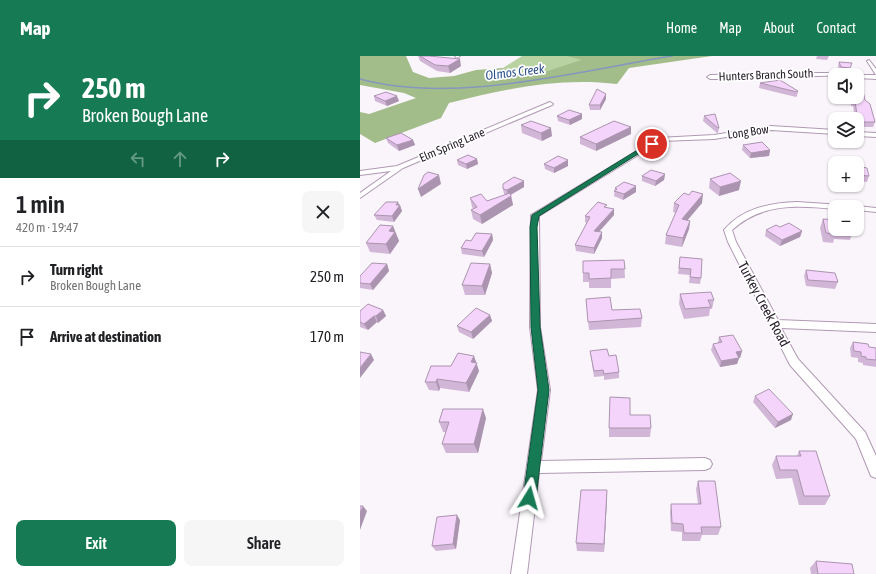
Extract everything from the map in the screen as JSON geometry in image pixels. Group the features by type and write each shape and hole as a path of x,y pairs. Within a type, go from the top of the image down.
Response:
{"street":[{"path":"864,76 876,76 869,61"},
{"name":"Hunters Branch South","path":"710,77 744,78 828,74"},
{"name":"Elm Spring Lane","path":"360,196 401,167 550,104"},
{"name":"Long Bow","path":"533,467 544,390 535,327 535,215 660,139 714,137 771,128 828,132"},
{"path":"864,134 876,135"},
{"path":"360,173 401,167"},
{"name":"Turkey Creek Road","path":"828,206 802,204 759,209 736,222 728,230 732,242 794,362 861,436 876,472"},
{"path":"864,209 876,210"},
{"path":"775,324 876,328"},
{"path":"519,574 533,467 705,464"}],"green space":[{"path":"360,56 406,56 413,72 429,78 454,76 476,70 503,68 516,73 538,74 581,60 566,56 712,56 629,68 617,84 595,82 553,83 491,93 449,103 441,118 375,143 360,134 360,112 369,114 416,98 404,93 360,85"},
{"path":"522,56 566,56 582,60 552,70 534,73 524,73 503,68"}],"building":[{"path":"420,56 460,59 448,66 435,65"},
{"path":"839,62 852,63 850,68 841,67"},
{"path":"780,80 798,91 760,83"},
{"path":"597,89 606,94 600,105 589,105"},
{"path":"386,92 397,96 385,101 374,96"},
{"path":"864,96 865,100 870,104 875,122 864,122 864,112 857,112 855,104 864,104"},
{"path":"569,110 582,114 569,120 557,116"},
{"path":"715,114 719,128 704,116"},
{"path":"531,121 551,128 541,133 521,125"},
{"path":"614,121 631,127 596,144 580,137"},
{"path":"401,133 413,140 397,145 386,138"},
{"path":"762,142 770,150 751,153 743,145"},
{"path":"468,155 477,159 466,164 457,160"},
{"path":"558,156 568,160 554,168 544,164"},
{"path":"864,167 867,168 869,176 864,176"},
{"path":"651,170 665,174 656,181 642,176"},
{"path":"428,172 439,175 418,189 424,175"},
{"path":"730,173 741,181 720,187 710,179"},
{"path":"514,177 524,181 507,190 503,189 503,184"},
{"path":"624,182 636,186 624,194 614,191 617,189 615,188"},
{"path":"692,191 703,194 682,219 690,221 683,238 666,235 679,205 674,203 684,193 689,195"},
{"path":"510,193 511,196 480,215 471,210 477,207 470,198 481,194 487,201"},
{"path":"386,202 398,202 396,205 400,205 392,216 374,215"},
{"path":"598,202 607,205 604,207 614,209 594,231 602,232 594,248 575,245 590,217 585,216"},
{"path":"823,219 828,219 828,233 826,233"},
{"path":"789,223 802,231 782,240 766,230 776,225 780,227"},
{"path":"380,225 393,226 389,231 395,232 386,244 366,243"},
{"path":"476,233 492,234 482,251 461,248 466,240 471,241"},
{"path":"680,257 702,259 701,278 690,277 691,269 679,268"},
{"path":"624,260 625,269 611,269 611,278 589,279 589,273 583,273 583,261"},
{"path":"372,263 387,264 370,284 360,283 360,276"},
{"path":"471,263 490,264 482,286 462,285"},
{"path":"806,270 835,273 838,282 808,280"},
{"path":"711,292 714,300 708,300 711,307 685,309 680,294"},
{"path":"610,297 612,310 640,309 642,318 588,322 586,299"},
{"path":"368,304 383,310 364,324 360,322 360,311"},
{"path":"476,308 490,315 471,332 457,326"},
{"path":"733,335 742,351 736,352 739,358 721,361 713,344 722,342 719,337"},
{"path":"853,342 868,344 869,347 876,348 876,360 866,359 866,357 861,356 861,352 854,351"},
{"path":"607,349 609,356 616,355 619,372 604,374 603,370 594,371 590,351"},
{"path":"360,352 371,354 360,368"},
{"path":"458,353 474,356 471,362 477,363 466,383 437,379 436,382 425,382 431,366 451,366"},
{"path":"769,389 793,414 778,422 755,396"},
{"path":"610,397 630,398 630,415 650,415 651,428 609,428"},
{"path":"443,409 483,409 474,444 442,444 449,422 439,422"},
{"path":"799,451 816,451 830,496 804,496 797,470 780,470 776,456 801,456"},
{"path":"698,481 715,481 721,527 701,527 702,533 684,533 683,524 672,523 671,504 701,504"},
{"path":"581,490 607,490 604,544 576,543"},
{"path":"360,506 363,506 360,513"},
{"path":"457,515 453,544 432,546 437,517"},
{"path":"816,561 852,564 854,574 818,574"}],"waterway":[{"name":"Olmos Creek","path":"360,79 396,86 435,88 475,87 556,77 672,56"}],"route":[{"path":"529,498 544,390 535,327 535,215 652,144"}]}
